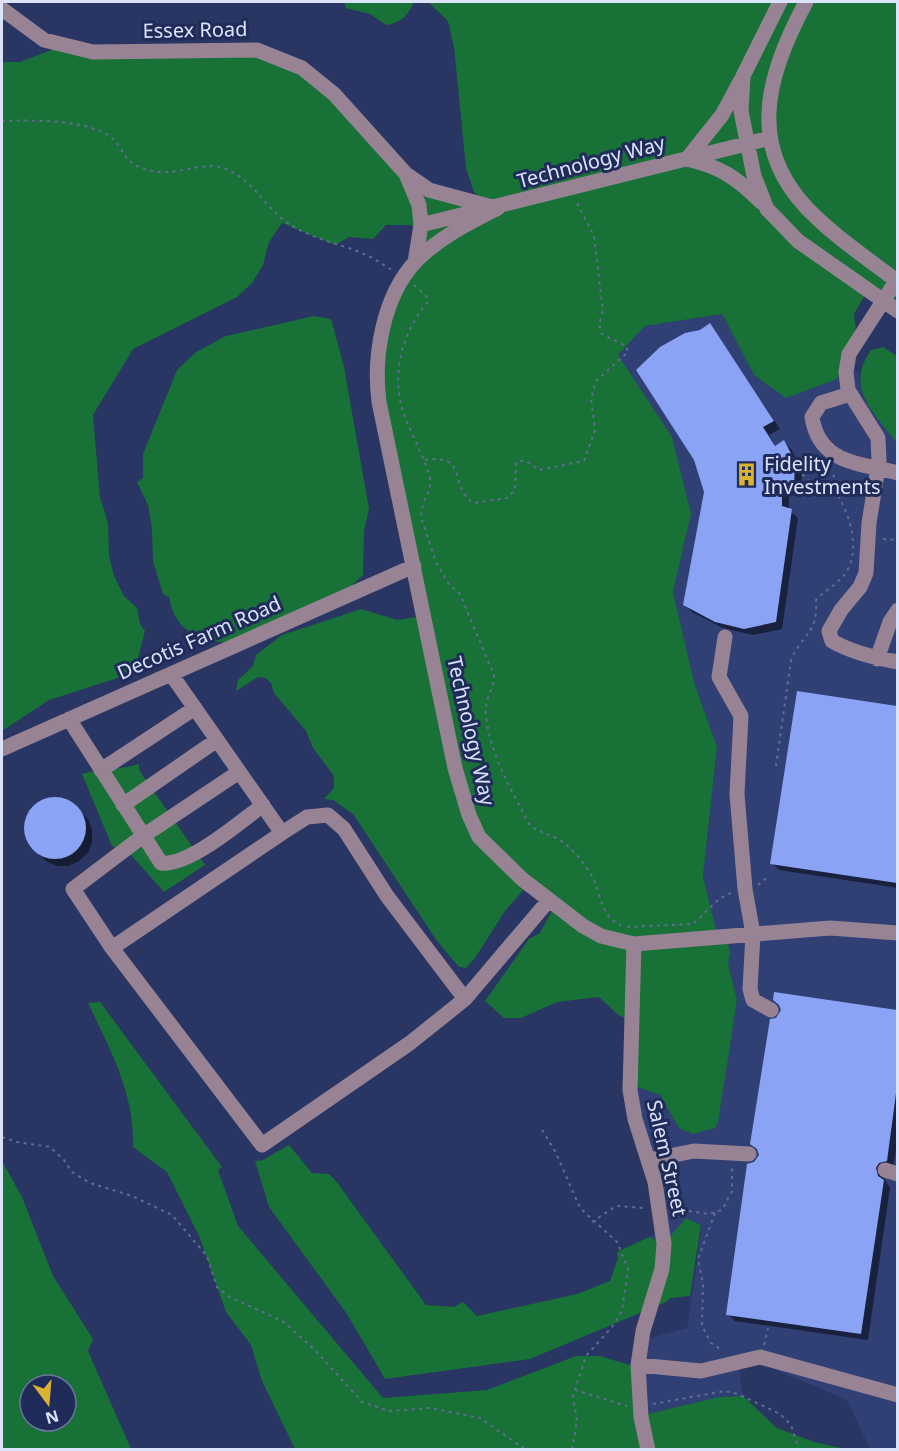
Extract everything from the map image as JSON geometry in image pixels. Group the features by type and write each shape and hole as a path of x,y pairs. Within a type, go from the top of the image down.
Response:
{"street":[{"path":"780,2 722,115 687,159 715,165 741,183 798,241 897,311"},
{"path":"806,2 784,43 770,88 768,123 770,138 787,184 817,219 897,281 882,300 849,354 846,372 850,394 878,438 878,467 869,523 866,573 860,587 841,610 829,631 832,641 838,645 897,662"},
{"name":"Essex Road","path":"2,9 44,40 93,52 257,50 302,68 334,94 406,174 419,205 421,225 415,262"},
{"path":"743,76 741,111 746,144 754,176 767,209"},
{"name":"Technology Way","path":"421,225 498,208 770,138"},
{"path":"406,174 429,190 498,208"},
{"path":"415,262 449,234 498,208"},
{"name":"Technology Way","path":"415,262 398,288 386,318 381,339 377,387 455,768 469,815 479,837 522,879 583,927 601,936 634,944 830,928 897,933"},
{"path":"850,394 821,403 812,417 814,433 825,446 846,462 897,472"},
{"name":"Decotis Farm Road","path":"2,749 414,566"},
{"path":"878,658 890,622 897,610"},
{"path":"725,637 719,677 741,716 737,794 745,889 753,934 750,990 753,1000 771,1010"},
{"path":"171,674 282,832"},
{"path":"101,770 195,708"},
{"path":"69,719 161,863 171,865 196,852 263,806"},
{"path":"123,805 217,740"},
{"path":"239,772 143,837 73,889 112,948 262,1145 410,1043 465,999 549,900"},
{"path":"112,948 282,832 307,817 328,815 344,830 387,896 465,999"},
{"name":"Salem Street","path":"634,944 630,1090 635,1119 649,1160 660,1209 664,1244 662,1269 643,1331 638,1365 639,1406 648,1449"},
{"path":"649,1160 694,1151 749,1154"},
{"path":"638,1365 701,1371 760,1357 897,1395"}],"path":[{"path":"424,460 440,458 449,462 456,471 465,495 474,503 507,498 515,490 516,463 521,460 526,460 538,470 584,462 596,430 591,399 596,381 628,352 626,346 602,334 599,324 603,311 594,236 577,203"},
{"path":"776,766 791,660 795,650 816,623 816,600 839,581 848,569 853,549 845,506 830,484 808,481 800,472 801,464 821,460 828,464"},
{"path":"830,484 836,476 836,467"},
{"path":"542,1131 555,1151 573,1197 592,1222 617,1242 628,1269 622,1311 612,1327 586,1356 573,1396 577,1421 572,1449"},
{"path":"2,1137 17,1142 50,1147 64,1160 72,1172 90,1183 132,1196 172,1215 207,1256 217,1287 228,1296 284,1322 313,1348 362,1402 389,1411 431,1408 480,1418 526,1449"},
{"path":"592,1222 616,1206 715,1213 722,1210 730,1198 731,1152"},
{"path":"715,1213 698,1259 703,1284 702,1326 711,1343 727,1353"},
{"path":"756,1349 763,1347 768,1328"},
{"path":"575,1390 620,1405 639,1406 725,1391 738,1394 780,1414 791,1425 799,1449"}],"shaded area":[{"path":"722,314 754,375 844,361 859,373 862,396 897,443 897,1449 870,1449 847,1400 755,1361 739,1368 743,1396 719,1397 639,1416 639,1368 650,1338 687,1328 701,1231 664,1243 649,1237 661,1229 632,1085 660,1095 679,1128 693,1134 715,1128 737,1000 728,963 730,953 717,934 703,876 717,747 694,682 673,592 691,514 618,355 645,326"}],"green space":[{"path":"344,2 414,2 404,18 386,25 370,14 346,8"},
{"path":"428,2 897,2 897,303 870,286 854,314 856,330 837,379 786,398 754,375 722,314 645,326 618,355 672,437 691,514 673,592 694,682 717,747 703,876 717,934 727,937 730,953 728,963 737,1000 718,1122 715,1128 693,1134 679,1128 660,1095 632,1085 632,1022 617,1014 599,997 557,1002 521,1018 504,1018 485,1001 529,939 540,933 555,905 526,887 505,911 475,958 466,968 459,967 437,941 353,814 333,800 324,799 334,788 334,776 313,748 306,731 274,693 271,683 265,678 258,677 236,691 238,680 253,666 256,655 282,635 361,609 397,620 422,616 378,394 381,343 415,252 413,227 410,225 386,225 373,239 349,237 335,245 282,223 269,242 263,265 252,283 237,297 133,349 93,415 100,497 108,524 109,556 114,576 124,596 137,608 140,624 145,631 138,658 127,675 49,700 2,731 2,62 20,62 54,49 278,56 335,101 409,187 496,210 474,192 466,168 454,47 448,21"},
{"path":"314,316 331,319 344,367 369,509 364,531 363,575 343,594 234,642 201,638 183,627 172,609 169,597 163,594 153,561 152,529 148,505 137,482 143,478 143,454 177,370 196,352 226,336"},
{"path":"883,347 897,356 897,443 865,400 861,388 860,377 863,364 871,350"},
{"path":"139,764 139,770 205,865 164,892 131,855 112,846 82,774"},
{"path":"100,1002 222,1167 218,1170 238,1226 383,1398 487,1390 576,1356 600,1356 639,1368 639,1416 719,1397 743,1396 777,1428 814,1442 845,1449 295,1449 262,1381 251,1345 226,1312 199,1236 167,1172 133,1147 130,1109 120,1072 88,1003"},
{"path":"289,1145 312,1173 329,1174 336,1181 426,1305 454,1307 463,1302 477,1316 577,1294 610,1281 618,1258 617,1252 649,1237 664,1243 686,1218 701,1225 690,1296 670,1298 666,1302 530,1359 385,1379 347,1314 269,1207 255,1161 263,1160"},
{"path":"2,1161 22,1197 53,1276 93,1339 88,1351 131,1449 2,1449"}],"building":[{"name":"Fidelity Investments","path":"710,323 774,421 763,427 775,446 784,440 795,461 794,490 782,488 782,506 792,509 776,622 744,629 715,622 683,605 704,492 694,460 636,370 660,347 685,333 700,330"},
{"path":"797,691 897,706 897,883 770,864"},
{"path":"49,797 61,797 77,806 84,816 86,828 84,840 77,850 61,859 49,859 38,854 29,845 24,834 24,822 29,811 38,802"},
{"path":"774,992 897,1010 897,1086 887,1161 879,1163 876,1168 878,1176 884,1180 861,1334 726,1315 747,1164 754,1162 759,1155 757,1149 750,1144 770,1019 776,1018 781,1010 773,1000"}],"place":[{"name":"Fidelity Investments","path":"746,475"}]}
